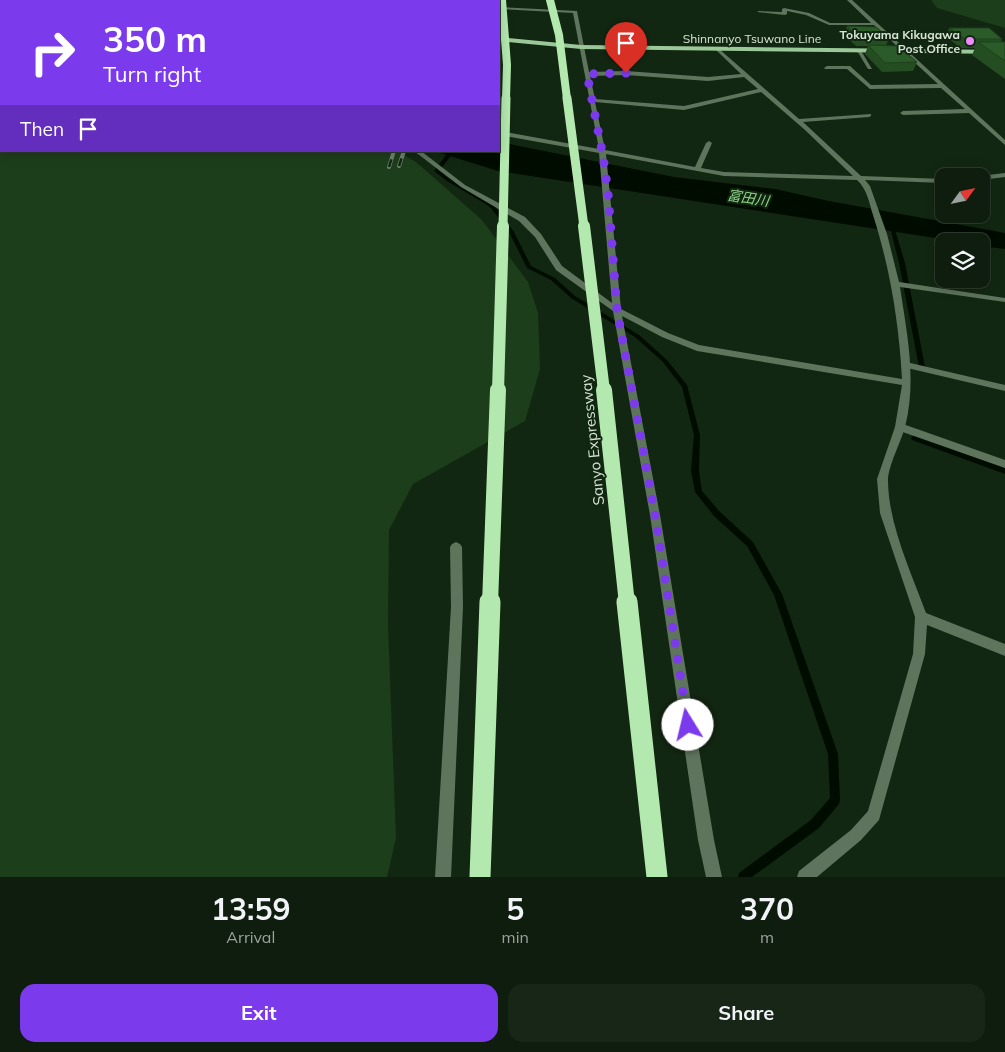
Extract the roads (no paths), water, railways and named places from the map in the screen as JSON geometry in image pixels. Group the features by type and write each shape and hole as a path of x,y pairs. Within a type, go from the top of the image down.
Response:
{"highway":[{"path":"480,877 502,289 507,65 502,0"},
{"name":"Sanyo Expressway","path":"550,0 561,55 598,332 658,877"}],"main road":[{"name":"Shinnanyo Tsuwano Line","path":"500,39 582,47 1005,52"}],"street":[{"path":"843,0 851,1 1005,142"},
{"path":"500,8 575,12 603,154 608,192 617,310 655,515 706,840 714,877"},
{"path":"759,12 785,14 784,9 792,10 829,24 875,24"},
{"path":"718,49 728,61 746,74 867,186 883,234 895,284 908,383 900,427 882,479 884,513 921,617 919,654 874,815 856,835 806,877"},
{"path":"858,50 870,68"},
{"path":"827,68 848,68 870,87 943,86"},
{"path":"587,74 626,73 708,80 746,74"},
{"path":"591,100 684,108 762,90"},
{"path":"903,113 970,110"},
{"path":"798,121 869,115"},
{"path":"500,133 603,154 746,176 935,180"},
{"path":"697,169 709,143"},
{"path":"418,152 464,186 522,219 538,236 559,268 617,310 665,335 696,348 908,383"},
{"path":"990,177 1005,176"},
{"path":"895,284 1005,300"},
{"path":"906,365 1005,388"},
{"path":"900,427 1005,464"},
{"path":"443,877 457,606 456,547"},
{"path":"921,617 1005,650"}],"water":[{"name":"富田川","path":"500,142 674,177 775,189 935,220 935,223 950,223 1005,233 1005,249 990,247 990,233 935,233 935,238 498,171 437,152 500,152"}],"waterway":[{"path":"454,152 448,156 436,171 493,207 511,232 529,267 553,279 573,297 637,336 665,361 685,387 697,435 695,471 699,492 717,514 750,544 778,594 833,754 835,800 815,824 743,877"},
{"path":"891,223 902,263 922,367"},
{"path":"914,438 1005,471"}],"railway":[{"path":"389,167 394,152"},
{"path":"399,166 404,152"}],"place":[{"name":"Tokuyama Kikugawa Post Office","path":"970,41"}]}
